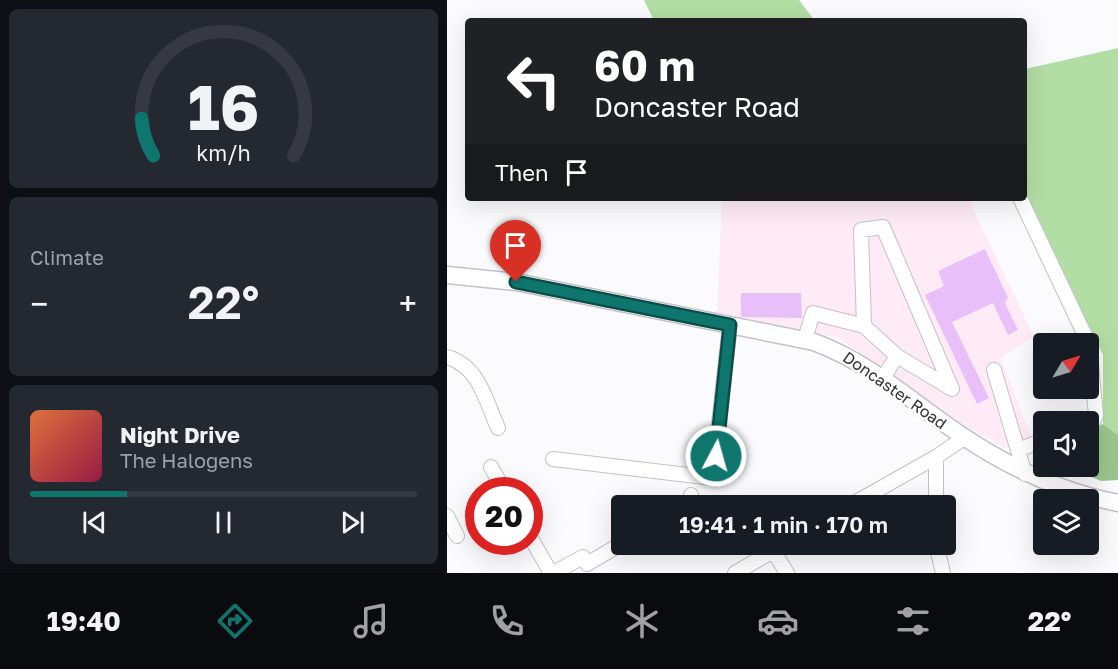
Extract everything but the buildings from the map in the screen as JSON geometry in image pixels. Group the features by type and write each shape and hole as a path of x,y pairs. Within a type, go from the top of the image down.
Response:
{"main road":[{"name":"Doncaster Road","path":"447,275 516,282 805,339 842,352 883,378 964,438 1025,474 1062,489 1118,503"}],"street":[{"path":"1021,201 1084,333"},
{"path":"805,339 813,313 864,326 897,356 953,389 883,227 861,230 864,326"},
{"path":"553,459 713,478 730,325"},
{"path":"883,378 897,356"},
{"path":"447,357 464,364 477,378 498,428"},
{"path":"994,370 1025,474"},
{"path":"869,495 936,457 964,438"},
{"path":"1018,450 1033,444"},
{"path":"936,457 936,495"},
{"path":"491,467 497,477"},
{"path":"447,516 457,536"},
{"path":"541,555 552,573 611,549"},
{"path":"735,573 767,555"},
{"path":"782,555 787,573"},
{"path":"939,555 943,573"}],"shaded area":[{"path":"722,201 969,201 1033,335 1033,338 1001,358 1033,442 1033,452 1003,447 959,422 837,337 717,317"}],"green space":[{"path":"644,0 799,0 813,18 653,18"},
{"path":"1118,48 1118,435 1103,424 1103,355 1099,347 1099,333 1092,333 1027,196 1027,69"},
{"path":"1103,424 1118,435 1118,480 1101,481 1092,477 1099,477 1099,426"}],"route":[{"path":"516,282 730,325 716,456"}]}
